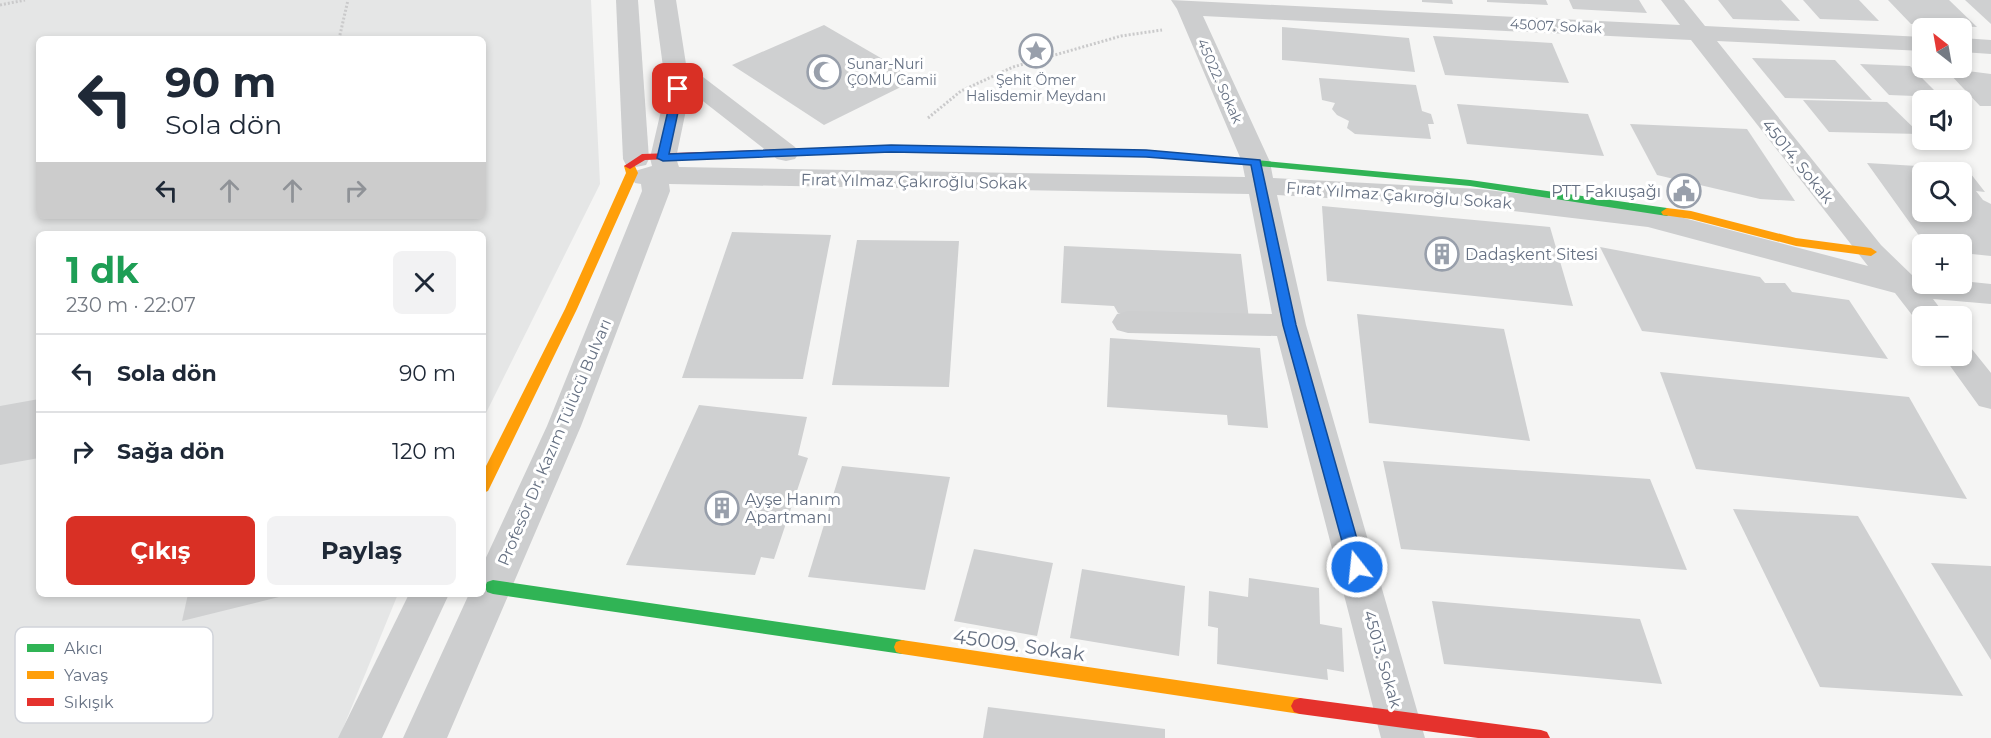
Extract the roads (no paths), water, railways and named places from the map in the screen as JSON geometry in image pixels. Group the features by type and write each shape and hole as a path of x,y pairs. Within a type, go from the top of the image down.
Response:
{"street":[{"name":"Profesör Dr. Kazım Tülücü Bulvarı","path":"425,738 569,415 656,191 646,170 627,0"},
{"name":"Profesör Dr. Kazım Tülücü Bulvarı","path":"486,481 576,298 646,170 678,89 665,0"},
{"name":"45014. Sokak","path":"1672,0 1695,33 1870,252 1906,286 1922,306"},
{"name":"45007. Sokak","path":"1188,9 1912,43"},
{"name":"45022. Sokak","path":"1188,9 1259,174"},
{"path":"1972,46 1991,47"},
{"path":"675,67 786,153"},
{"name":"Fırat Yılmaz Çakıroğlu Sokak","path":"646,170 786,153 891,148 1146,153 1259,174 1649,218 1906,286 1991,294"},
{"name":"Fırat Yılmaz Çakıroğlu Sokak","path":"646,170 926,182 1259,174 1470,183 1668,211 1796,242 1870,252"},
{"name":"45013. Sokak","path":"1259,174 1290,325 1402,730"},
{"path":"1128,321 1290,325"},
{"path":"1967,366 1991,397"},
{"name":"45009. Sokak","path":"493,587 1402,730 1541,738"},
{"path":"360,738 428,597"}],"place":[{"name":"Şehit Ömer Halisdemir Meydanı","path":"1036,51"},
{"name":"Sunar-Nuri ÇOMU Camii","path":"824,72"},
{"name":"PTT Fakıuşağı","path":"1684,191"},
{"name":"Dadaşkent Sitesi","path":"1442,254"},
{"name":"Ayşe Hanım Apartmanı","path":"722,508"}]}
